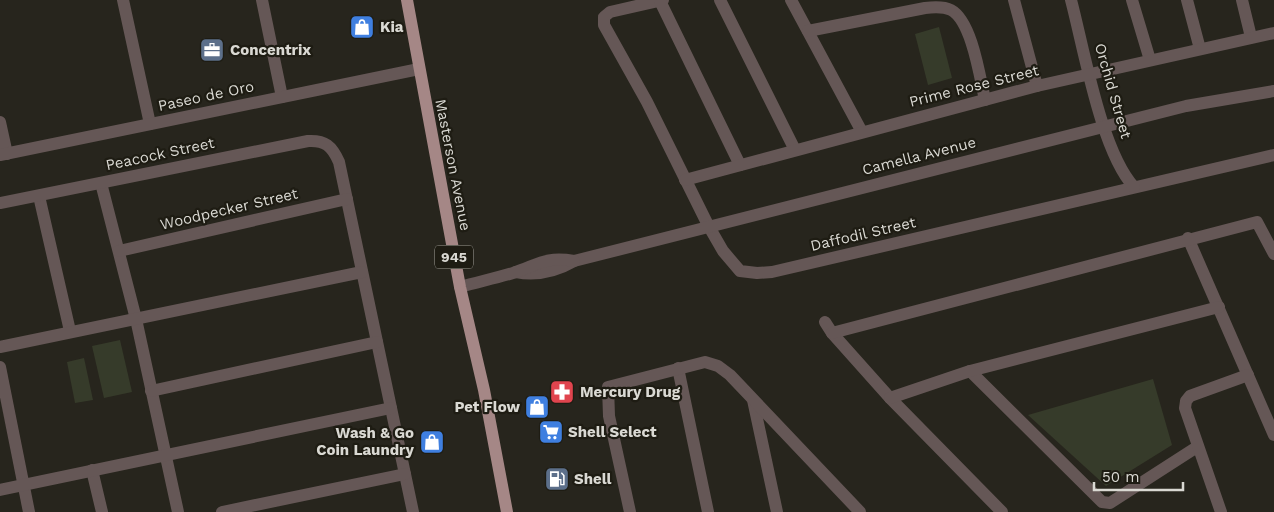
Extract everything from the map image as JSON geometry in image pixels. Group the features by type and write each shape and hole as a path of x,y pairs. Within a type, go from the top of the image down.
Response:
{"main road":[{"name":"Masterson Avenue","path":"408,0 460,287 484,390 507,512"}],"street":[{"path":"124,0 150,124"},
{"path":"262,0 282,97"},
{"path":"662,0 740,165"},
{"name":"Daffodil Street","path":"662,0 610,12 604,17 604,25 647,102 708,225 734,266 740,271 772,272 1274,155"},
{"path":"720,0 795,150"},
{"path":"792,0 862,132"},
{"path":"1014,0 1037,86"},
{"name":"Orchid Street","path":"1072,0 1103,127 1121,169 1134,187"},
{"path":"1132,0 1150,60"},
{"path":"1188,0 1200,49"},
{"path":"1242,0 1251,37"},
{"path":"808,31 925,8 938,7 951,10 964,23 985,100"},
{"name":"Prime Rose Street","path":"686,180 1037,86 1274,33"},
{"name":"Paseo de Oro","path":"3,155 419,69"},
{"name":"Camella Avenue","path":"460,287 516,272 532,275 560,269 574,261 708,225 1214,99 1274,91"},
{"path":"0,122 3,155"},
{"name":"Peacock Street","path":"0,204 318,140 327,144 335,152 347,199"},
{"path":"102,183 136,319 178,512"},
{"path":"39,196 70,331"},
{"path":"347,199 413,512"},
{"name":"Woodpecker Street","path":"119,251 347,199"},
{"path":"832,333 1188,238 1256,222 1274,254"},
{"path":"1188,238 1274,435"},
{"path":"0,347 362,272"},
{"path":"890,398 970,371 1219,307"},
{"path":"825,322 832,333 890,398 1002,512"},
{"path":"151,391 377,342"},
{"path":"630,512 609,416 608,387 705,362 718,366 753,399 851,507 860,512"},
{"path":"0,367 29,512"},
{"path":"678,368 708,512"},
{"path":"970,371 1102,502 1110,503 1197,447"},
{"path":"1221,512 1197,447 1185,408 1186,401 1190,396 1248,375"},
{"path":"753,399 778,512"},
{"path":"0,490 391,408"},
{"path":"92,470 102,512"},
{"path":"222,512 405,474"}],"green space":[{"path":"939,27 952,78 928,85 915,34"},
{"path":"120,340 132,392 104,398 92,346"},
{"path":"84,358 93,400 75,403 67,362"},
{"path":"1153,379 1172,445 1106,486 1028,415"}],"place":[{"name":"Kia","path":"362,27"},
{"name":"Concentrix","path":"212,50"},
{"name":"Mercury Drug","path":"562,392"},
{"name":"Pet Flow","path":"537,407"},
{"name":"Shell Select","path":"551,432"},
{"name":"Wash & Go Coin Laundry","path":"432,442"},
{"name":"Shell","path":"557,479"}]}
